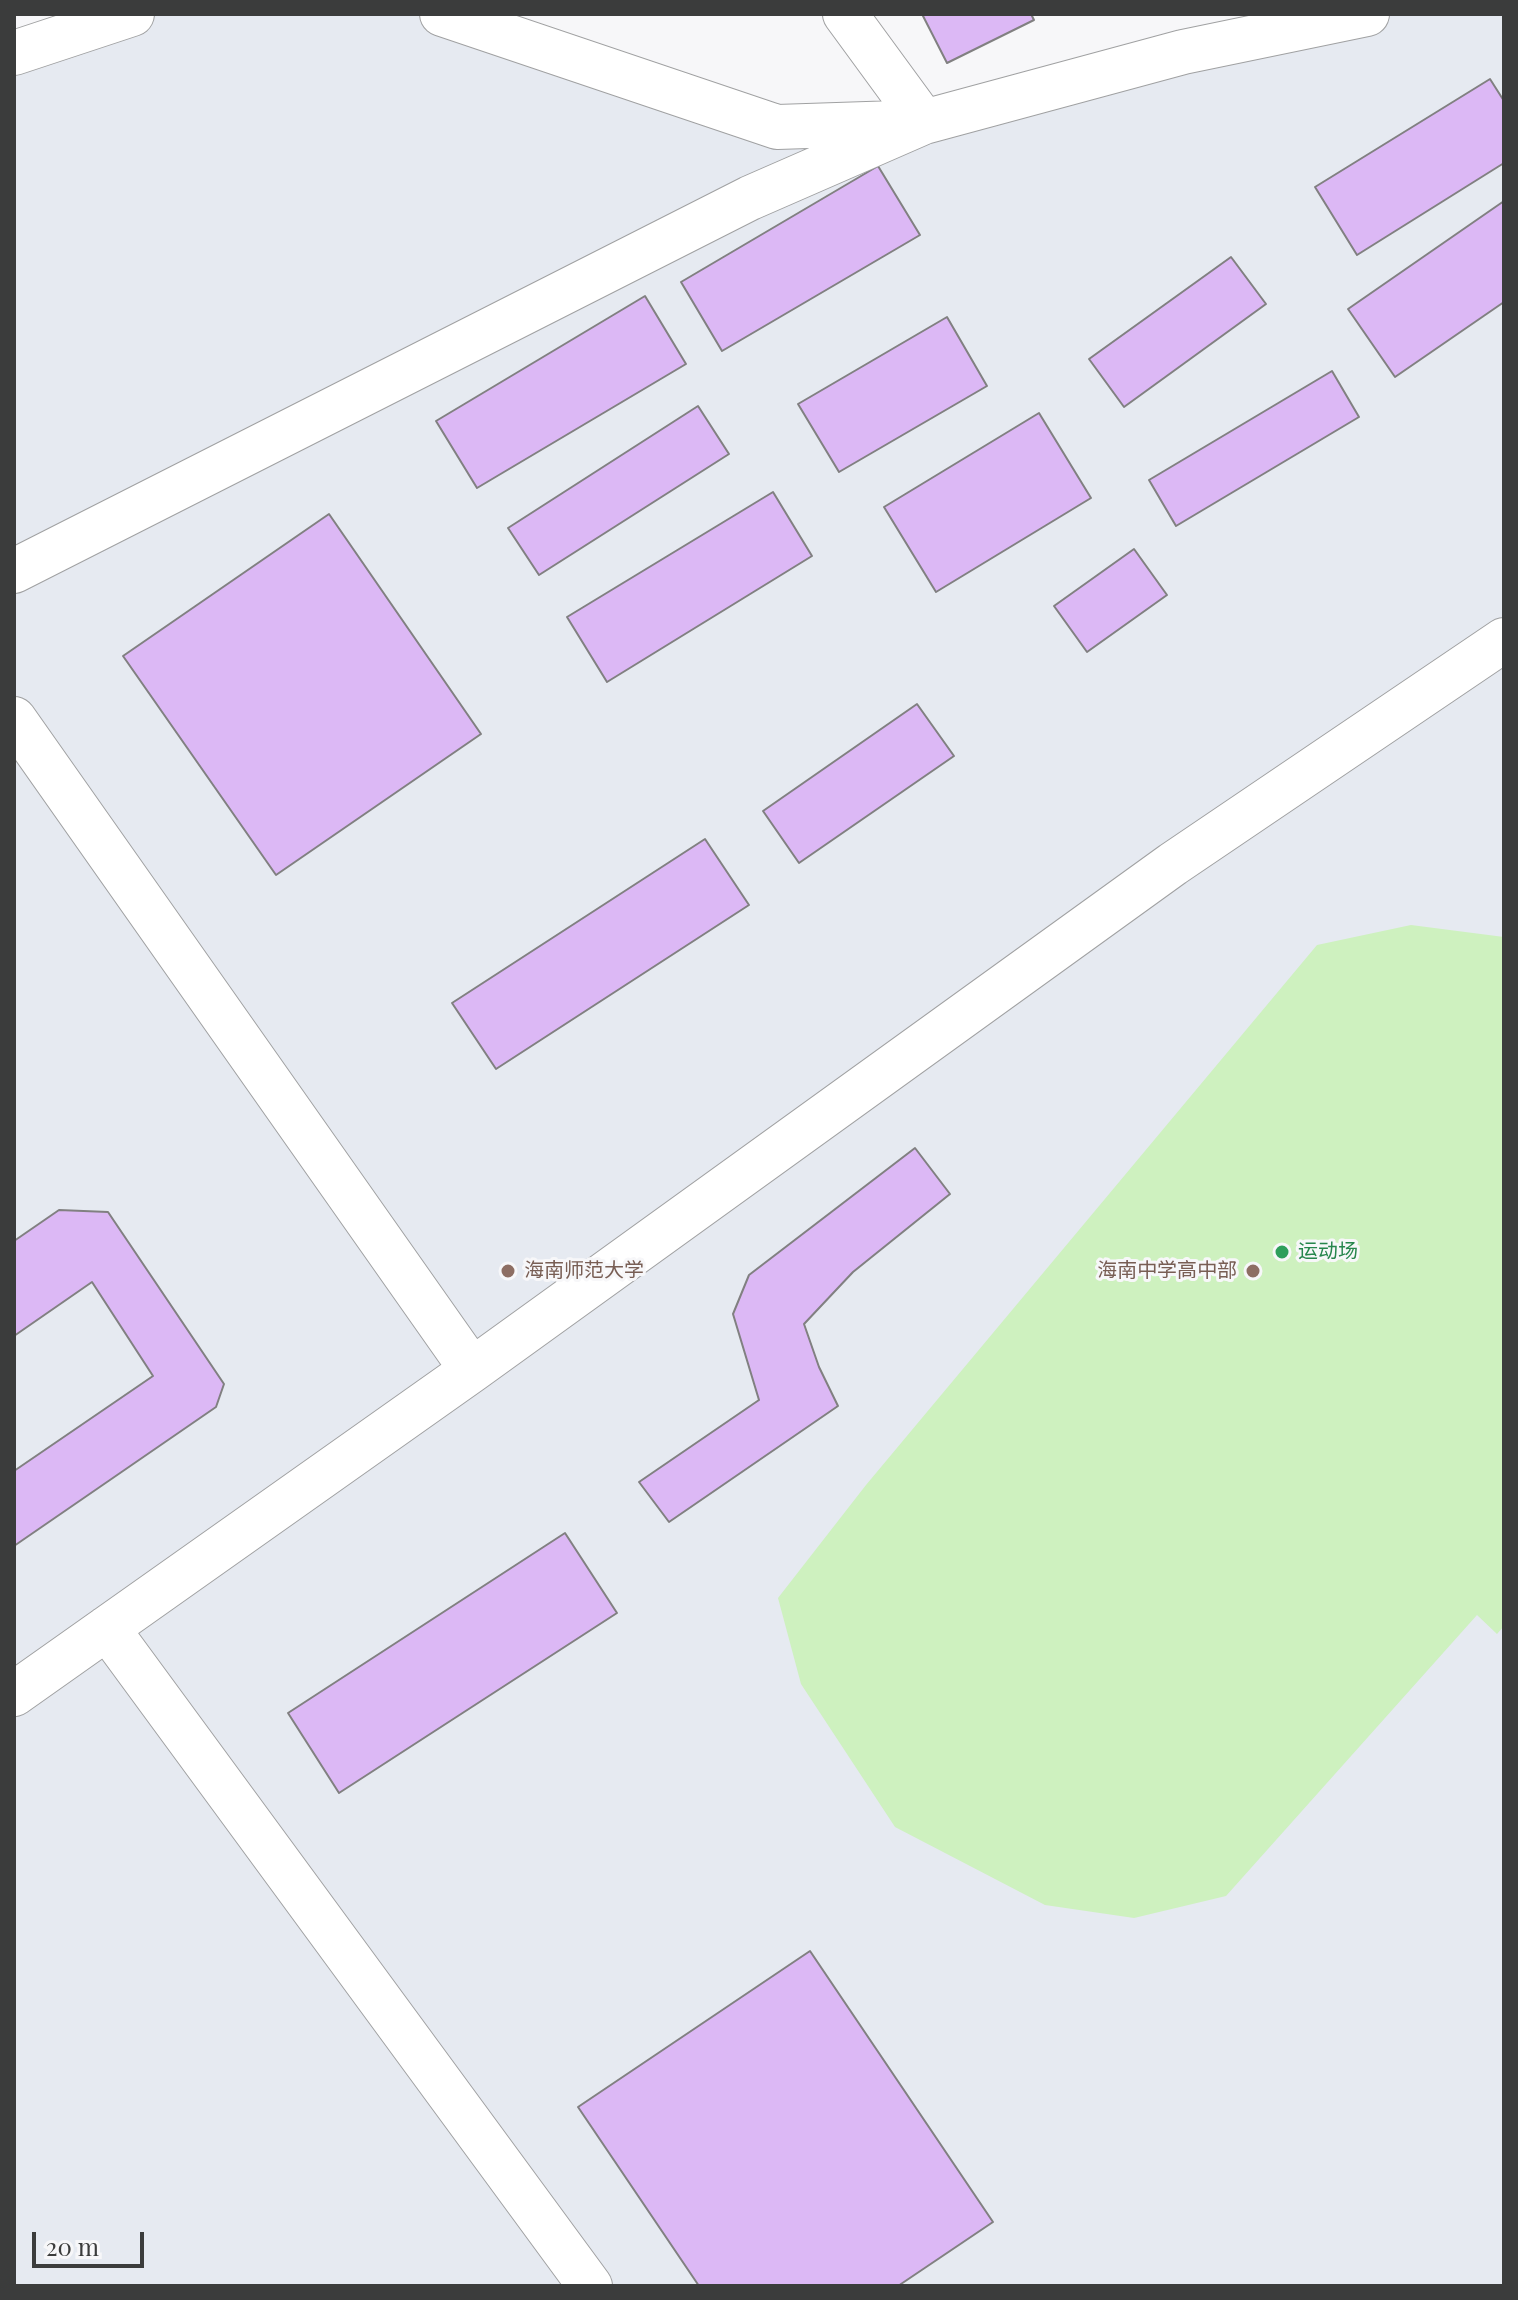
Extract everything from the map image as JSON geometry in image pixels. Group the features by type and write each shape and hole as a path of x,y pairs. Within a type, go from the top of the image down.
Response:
{"street":[{"path":"14,53 132,14"},
{"path":"442,14 777,127 924,122"},
{"path":"845,14 924,122"},
{"path":"14,571 750,198 924,122 1183,52 1367,14"},
{"path":"14,1694 472,1370 1173,864 1504,640"},
{"path":"14,719 472,1370"},
{"path":"107,1628 590,2286"}],"shaded area":[{"name":"海南师范大学","path":"132,14 442,14 777,127 1367,14 1504,14 1504,2286 14,2286 14,53"}],"green space":[{"name":"运动场","path":"1411,925 1504,937 1504,1626 1497,1634 1477,1615 1226,1896 1134,1918 1045,1905 895,1827 801,1684 778,1598 866,1485 1317,945"}],"building":[{"path":"922,14 1031,14 1034,20 947,63"},
{"path":"1490,79 1504,101 1504,163 1357,255 1315,187"},
{"path":"878,166 920,235 722,351 681,282"},
{"path":"1504,201 1504,302 1395,377 1348,309"},
{"path":"1231,257 1266,304 1124,407 1089,359"},
{"path":"645,296 686,364 477,488 436,421"},
{"path":"947,317 987,386 839,472 798,404"},
{"path":"1332,371 1359,417 1176,526 1149,480"},
{"path":"698,406 729,454 539,575 508,528"},
{"path":"1039,413 1091,498 936,592 884,507"},
{"path":"773,492 812,556 607,682 567,617"},
{"path":"329,514 481,734 276,875 123,656"},
{"path":"1134,549 1167,595 1087,652 1054,606"},
{"path":"917,704 954,756 799,863 763,811"},
{"path":"705,839 749,905 496,1069 452,1003"},
{"path":"915,1148 950,1194 853,1272 804,1324 819,1367 838,1406 669,1522 639,1482 759,1400 733,1314 749,1275"},
{"path":"59,1210 108,1212 224,1384 216,1407 14,1546 14,1471 153,1376 92,1282 14,1336 14,1241"},
{"path":"565,1533 617,1613 339,1793 288,1713"},
{"path":"810,1951 993,2222 898,2286 699,2286 578,2107"}],"place":[{"name":"运动场","path":"1282,1252"},
{"name":"海南师范大学","path":"508,1271"},
{"name":"海南中学高中部","path":"1253,1271"}]}
